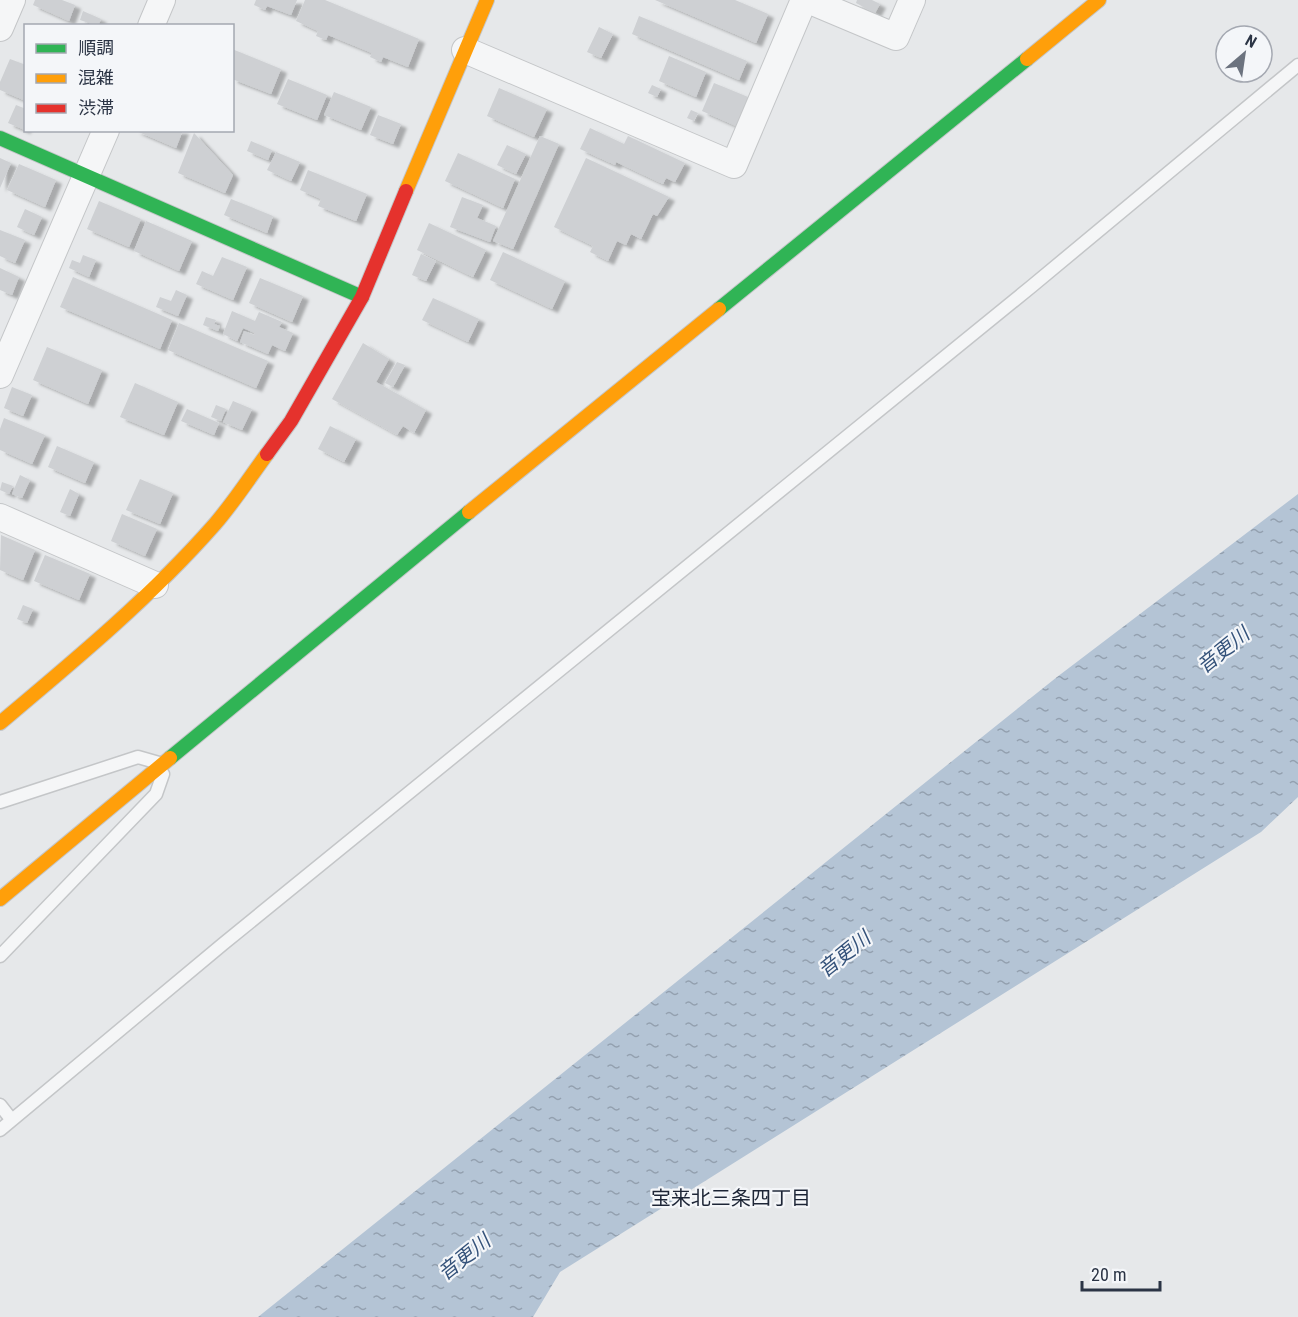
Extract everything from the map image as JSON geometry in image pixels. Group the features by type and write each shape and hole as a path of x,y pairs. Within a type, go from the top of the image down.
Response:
{"street":[{"path":"0,28 12,0"},
{"path":"152,24 162,0"},
{"path":"0,723 155,585 216,523 291,422 362,297 487,0"},
{"path":"465,50 734,165 806,0 896,37 912,0"},
{"path":"0,899 166,765 346,612 1099,0"},
{"path":"0,375 105,132"},
{"path":"0,138 362,297"},
{"path":"0,517 155,585"}],"lane":[{"path":"0,1130 1032,286 1298,65"},
{"path":"0,802 138,757 166,765 156,794 0,956"},
{"path":"0,1105 11,1119"}],"water":[{"name":"音更川","path":"1298,494 1298,797 1261,832 560,1272 533,1317 258,1317 1057,677"}],"building":[{"path":"35,0 62,0 75,5 69,21 33,5"},
{"path":"256,0 297,0 291,15 267,6 265,10 254,5"},
{"path":"305,0 325,0 419,39 408,67 383,57 381,62 370,57 372,53 328,35 326,40 316,36 318,31 296,21"},
{"path":"655,0 735,0 768,14 756,43"},
{"path":"857,0 872,0 880,4 875,13 856,3"},
{"path":"83,11 101,19 99,24 80,20"},
{"path":"639,16 747,61 739,80 632,34"},
{"path":"599,27 613,34 601,58 587,52"},
{"path":"234,50 281,69 271,94 234,80"},
{"path":"669,56 706,72 696,97 659,81"},
{"path":"10,59 24,64 24,100 0,90 0,82"},
{"path":"288,79 327,95 317,120 277,104"},
{"path":"714,83 748,97 736,126 702,111"},
{"path":"652,85 661,89 657,97 648,93"},
{"path":"499,88 547,109 534,137 487,116"},
{"path":"334,92 371,107 361,130 324,115"},
{"path":"16,105 24,108 24,130 8,123"},
{"path":"691,110 698,113 694,121 687,118"},
{"path":"378,115 401,124 393,144 370,135"},
{"path":"590,128 624,144 628,136 685,163 675,182 666,178 663,184 616,162 615,165 580,149"},
{"path":"139,132 182,132 176,148"},
{"path":"194,133 233,175 225,193 178,173"},
{"path":"540,136 559,144 513,249 493,241"},
{"path":"251,141 272,150 268,160 247,151"},
{"path":"507,145 526,154 516,174 497,165"},
{"path":"276,152 300,162 291,181 267,170"},
{"path":"458,153 515,179 503,208 445,181"},
{"path":"0,158 11,163 0,188"},
{"path":"586,158 669,197 657,216 653,214 641,239 631,234 626,245 617,241 608,261 590,252 593,246 554,227"},
{"path":"19,164 56,180 45,207 7,190"},
{"path":"308,170 367,194 356,221 318,206 321,199 300,190"},
{"path":"462,197 483,205 477,218 496,226 490,242 450,227"},
{"path":"231,199 273,216 267,233 224,215"},
{"path":"99,201 141,219 129,247 87,229"},
{"path":"25,209 42,217 34,235 17,227"},
{"path":"146,221 192,241 179,271 134,251"},
{"path":"429,223 486,250 473,277 417,250"},
{"path":"0,230 25,240 15,263 0,256"},
{"path":"503,252 565,281 552,309 490,280"},
{"path":"421,254 436,261 426,281 412,275"},
{"path":"83,255 96,260 89,277 69,268 72,260 80,263"},
{"path":"222,257 247,267 233,300 196,284 202,271 213,276"},
{"path":"0,268 19,277 12,295 0,290"},
{"path":"73,277 172,320 160,349 60,307"},
{"path":"260,278 303,296 292,322 249,303"},
{"path":"176,290 187,295 178,316 156,307 160,297 171,301"},
{"path":"433,298 479,319 468,342 422,320"},
{"path":"232,311 255,321 259,312 282,322 279,327 293,333 285,351 272,345 268,354 240,342 244,331 254,335 255,333 243,328 237,341 223,334"},
{"path":"206,317 216,320 214,324 220,326 218,331 203,325"},
{"path":"179,323 268,361 256,388 168,350"},
{"path":"363,343 389,359 376,382 426,410 414,433 403,426 397,435 332,399"},
{"path":"47,347 102,370 88,404 33,380"},
{"path":"397,362 405,365 393,387 385,383"},
{"path":"135,383 178,402 164,435 120,417"},
{"path":"12,387 32,395 23,416 4,408"},
{"path":"233,401 252,409 242,430 223,422"},
{"path":"216,405 226,409 221,421 211,417"},
{"path":"187,409 219,423 214,435 181,421"},
{"path":"4,418 45,435 32,464 0,450 0,429"},
{"path":"330,426 356,439 344,462 318,449"},
{"path":"57,446 94,462 85,483 48,467"},
{"path":"20,475 30,480 22,498 12,494"},
{"path":"140,479 173,493 160,524 126,510"},
{"path":"2,482 13,486 9,494 0,490"},
{"path":"70,489 79,494 70,516 60,512"},
{"path":"122,514 157,529 145,556 111,541"},
{"path":"1,535 35,550 23,580 0,570"},
{"path":"45,555 90,574 79,600 34,581"},
{"path":"23,605 33,609 27,623 17,619"}],"traffic: fast":[{"path":"719,309 1027,59"},
{"path":"0,138 362,297"},
{"path":"170,758 469,512"}],"traffic: slow":[{"path":"406,191 487,0"},
{"path":"1027,59 1099,0"},
{"path":"469,512 719,309"},
{"path":"0,723 84,652 165,577 222,516 267,454"},
{"path":"0,899 170,758"}],"traffic: jam":[{"path":"267,454 291,421 362,297 406,191"}],"district":[{"name":"宝来北三条四丁目","path":"731,1198"}]}
